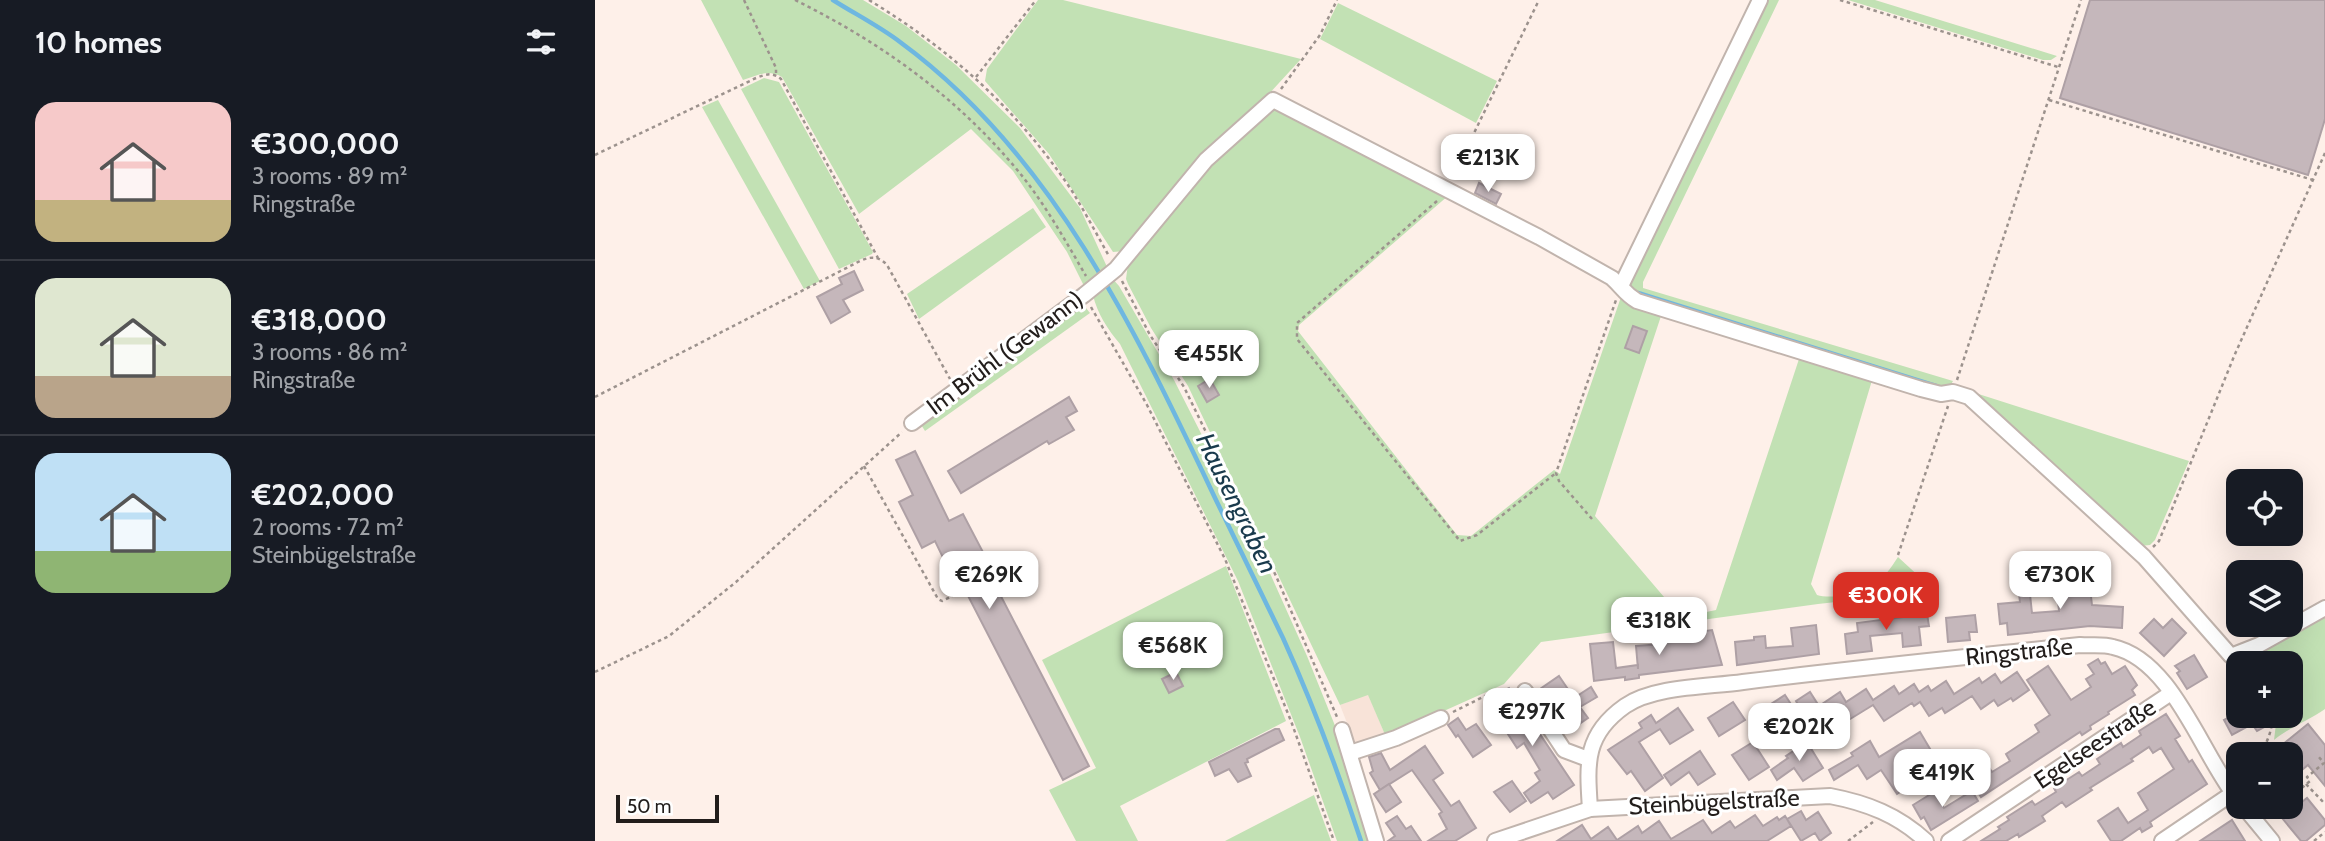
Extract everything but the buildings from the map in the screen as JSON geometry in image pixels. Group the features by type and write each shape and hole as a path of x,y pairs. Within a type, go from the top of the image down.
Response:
{"street":[{"path":"1621,286 1759,0"},
{"path":"1273,100 1539,237 1612,278 1621,286 1623,293 1637,301 1921,390 1941,394 1953,392 1969,397 2144,557 2231,656 2259,645 2325,608"},
{"name":"Im Brühl (Gewann)","path":"912,423 1100,282 1206,160 1273,100"},
{"name":"Ringstraße","path":"1590,809 1588,759 1594,738 1607,721 1639,698 1656,693 1760,680 2080,645 2112,646 2133,654 2155,671 2226,781"},
{"path":"1525,691 1564,750 1588,759"},
{"name":"Egelseestraße","path":"1949,841 2171,693"},
{"path":"1350,752 1396,738 1441,718"},
{"path":"1342,730 1376,841"},
{"name":"Steinbügelstraße","path":"1495,841 1590,809 1830,796 1861,802 1886,812 1912,828 1926,841"},
{"path":"2162,841 2226,803"},
{"path":"2254,819 2272,841"}],"path":[{"path":"744,0 776,68 776,75"},
{"path":"795,0 875,43 917,74 984,133 1019,173 1100,282 1150,335 1184,387 1257,534 1342,730"},
{"path":"869,0 910,25 977,77 1010,111 1054,165 1072,192 1100,282 1147,405 1224,559 1291,721 1334,841"},
{"path":"977,77 1036,0"},
{"path":"1273,100 1320,35 1337,0"},
{"path":"1539,0 1447,191 1297,323 1297,339 1460,541 1477,535 1556,473 1621,286"},
{"path":"1840,0 2059,67"},
{"path":"1898,555 2081,0"},
{"path":"595,155 756,78 776,75 781,79 878,258 887,265 946,376 960,387"},
{"path":"2049,100 2313,180"},
{"path":"2144,557 2159,541 2235,354 2325,153"},
{"path":"595,397 860,261 878,258"},
{"path":"595,672 669,636 736,582 912,423"},
{"path":"864,466 938,599 942,601 959,593"},
{"path":"1556,473 1559,481 1592,519"},
{"path":"1441,718 1499,689"},
{"path":"2303,787 2310,781 2307,777 2324,763 2318,756"},
{"path":"2307,784 2324,802"},
{"path":"1848,841 1886,812"},
{"path":"2314,841 2325,832"}],"shaded area":[{"path":"1368,694 1386,737 1356,746 1340,705"}],"green space":[{"path":"701,0 863,0 906,26 956,65 1020,128 1080,208 1108,269 1085,288 1067,252 1013,171 971,129 859,214 782,77 767,73 743,80"},
{"path":"1038,0 1063,0 1301,59 1125,251 1113,252 1049,154 985,81 987,69"},
{"path":"1761,0 1779,0 1643,282 1643,288 1953,381 1944,391 1640,298 1628,286"},
{"path":"1848,0 1875,0 2057,56 2051,60 2043,60"},
{"path":"1338,3 1497,81 1476,123 1320,39"},
{"path":"764,78 779,82 872,254 839,269 741,89"},
{"path":"718,100 820,281 804,289 702,107"},
{"path":"1267,111 1289,112 1449,195 1299,325 1298,331 1457,535 1471,536 1554,470 1560,474 1621,297 1662,313 1595,516 1670,604 1692,615 1716,610 1800,356 1873,377 1811,584 1817,595 1845,596 1867,590 1883,577 1898,557 1935,591 1818,604 1541,642 1504,684 1386,737 1368,695 1340,705 1188,386 1151,328 1126,279 1128,264 1199,172"},
{"path":"1033,208 1046,227 919,319 907,294"},
{"path":"1111,277 1119,286 1174,380 1256,542 1307,656 1348,758 1372,841 1337,841 1300,737 1238,581 1120,344 1097,308 1093,295"},
{"path":"1075,306 1086,308 1090,313 925,431 920,423"},
{"path":"1966,390 2189,461 2155,540 2150,545 2140,546"},
{"path":"1226,566 1286,721 1120,806 1138,841 1076,841 1049,790 1096,768 1042,660"},
{"path":"2325,612 2325,709 2303,722 2303,651 2257,651 2281,637 2303,637 2303,625"},
{"path":"2276,728 2292,728 2286,731 2274,740"},
{"path":"1314,795 1331,841 1225,841"}],"waterway":[{"name":"Hausengraben","path":"833,0 892,36 954,87 1003,137 1046,192 1086,251 1155,374 1283,638 1325,738 1361,841"},
{"path":"1638,293 1936,386"}]}
